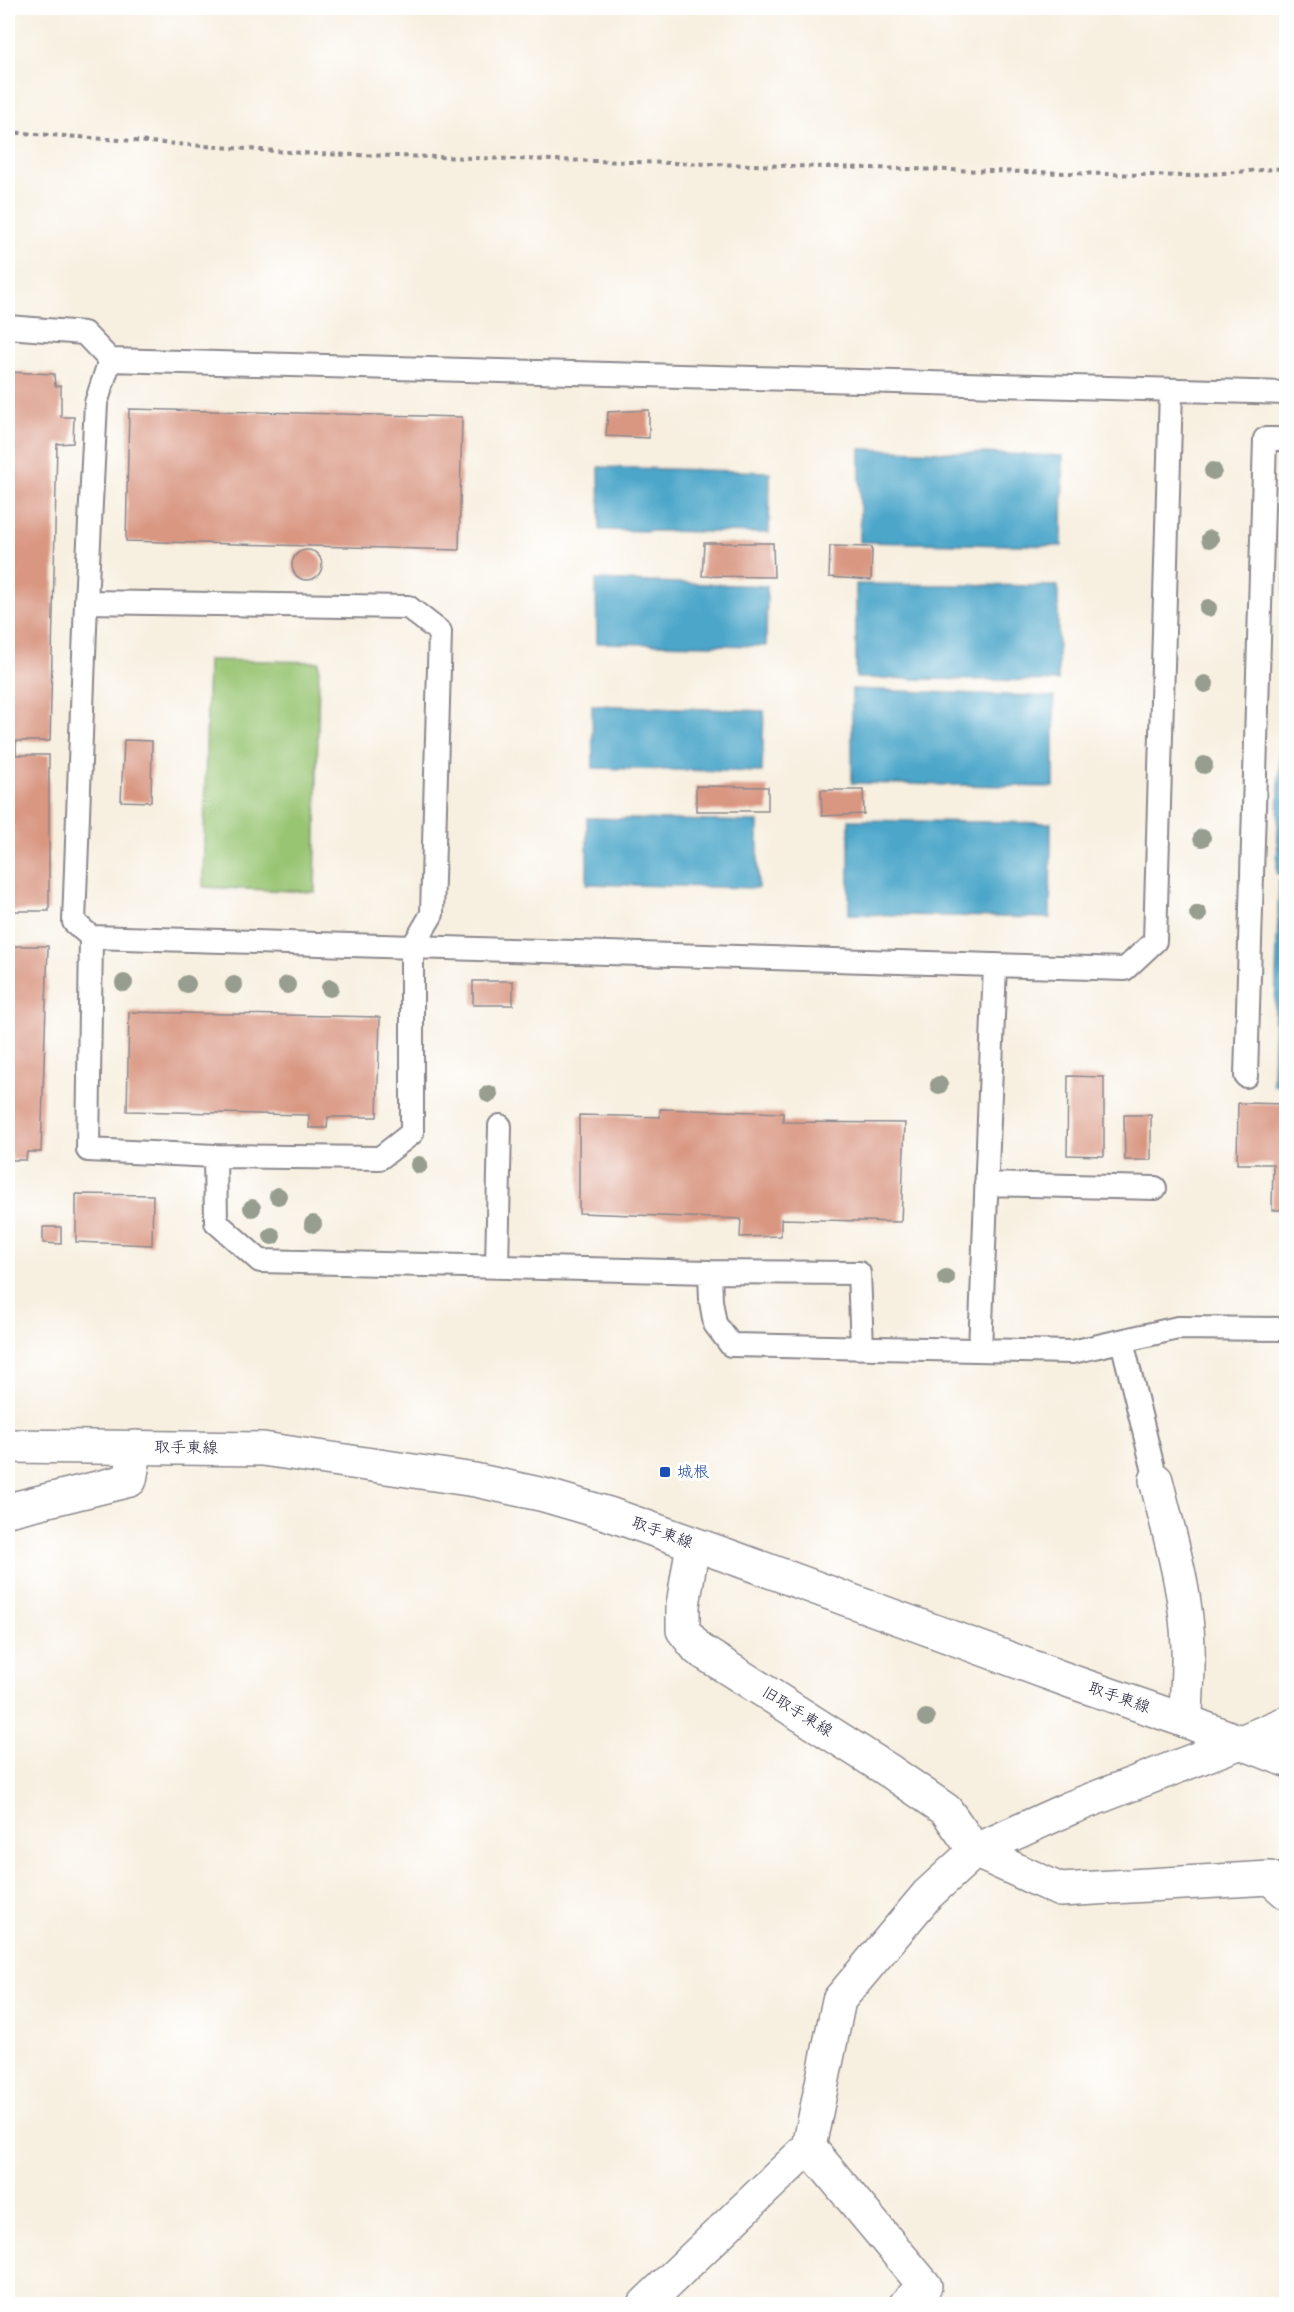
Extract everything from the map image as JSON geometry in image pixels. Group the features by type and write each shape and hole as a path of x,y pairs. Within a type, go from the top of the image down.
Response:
{"street":[{"name":"取手東線","path":"8,1446 262,1449 475,1480 544,1495 609,1514 1186,1721 1287,1760"},
{"path":"8,1510 130,1480 136,1447"},
{"path":"1156,1480 1179,1574 1185,1617 1188,1646 1186,1721"},
{"name":"旧取手東線","path":"693,1544 683,1605 683,1630 698,1649 891,1772 946,1810 975,1851"},
{"path":"645,2304 809,2147 839,2000 927,1895 975,1851 1070,1808 1287,1723"},
{"path":"975,1851 1060,1890 1270,1878 1287,1892"},
{"path":"809,2147 925,2286 906,2304"}],"lane":[{"path":"8,327 84,333 110,360 1287,393"},
{"path":"110,360 96,402 74,922 91,937 1125,969 1155,941 1171,390"},
{"path":"1246,1076 1265,439 1287,439"},
{"path":"86,602 408,607 440,632 432,914 412,948 411,1133 380,1158 215,1156 88,1150 91,937"},
{"path":"980,1350 995,965"},
{"path":"497,1266 500,1126"},
{"path":"215,1156 216,1222 260,1262 858,1273 862,1347"},
{"path":"987,1184 1155,1188"},
{"path":"710,1272 715,1324 730,1345 1072,1352 1178,1328 1287,1329"},
{"path":"1122,1341 1156,1480"}],"path":[{"path":"8,132 316,154 1186,176 1287,168"}],"green space":[{"path":"208,660 319,662 315,892 203,887"}],"water":[{"path":"860,449 1063,456 1062,546 860,542"},
{"path":"599,467 770,472 769,533 600,530"},
{"path":"1286,538 1286,663 1282,663"},
{"path":"596,580 767,586 766,646 597,643"},
{"path":"856,584 1058,586 1058,681 856,678"},
{"path":"1282,670 1286,670 1286,875 1277,874"},
{"path":"852,689 1054,697 1054,787 852,783"},
{"path":"592,705 764,711 762,772 593,768"},
{"path":"587,818 758,822 758,888 587,884"},
{"path":"849,820 1051,823 1050,918 849,914"},
{"path":"1279,881 1286,881 1286,1085 1273,1085"}],"building":[{"path":"8,372 54,374 55,386 61,386 61,417 74,417 73,443 57,444 50,741 16,741 16,755 49,755 49,911 8,911"},
{"path":"129,409 462,417 459,550 126,541"},
{"path":"649,410 649,438 606,436 608,412"},
{"path":"704,543 773,543 774,577 702,576"},
{"path":"830,546 872,547 871,580 829,577"},
{"path":"307,550 318,554 322,565 318,576 307,580 296,576 292,565 296,554"},
{"path":"124,740 152,741 151,802 121,801"},
{"path":"696,786 768,787 768,811 696,811"},
{"path":"821,790 863,790 864,814 822,816"},
{"path":"8,946 48,946 41,1152 27,1152 26,1160 11,1160 11,1152 8,1152"},
{"path":"473,981 513,981 513,1005 473,1005"},
{"path":"129,1012 380,1017 377,1117 328,1117 327,1128 309,1128 309,1115 127,1111"},
{"path":"1068,1076 1104,1077 1104,1156 1067,1155"},
{"path":"1238,1103 1286,1104 1286,1210 1272,1210 1273,1164 1237,1164"},
{"path":"660,1109 783,1113 783,1122 905,1123 901,1222 781,1219 781,1236 740,1237 741,1219 579,1213 579,1115 660,1117"},
{"path":"1124,1115 1151,1115 1151,1160 1125,1160"},
{"path":"76,1194 153,1195 152,1245 76,1242"},
{"path":"43,1227 61,1227 61,1244 43,1243"}],"place":[{"name":"城根","path":"665,1472"}]}
